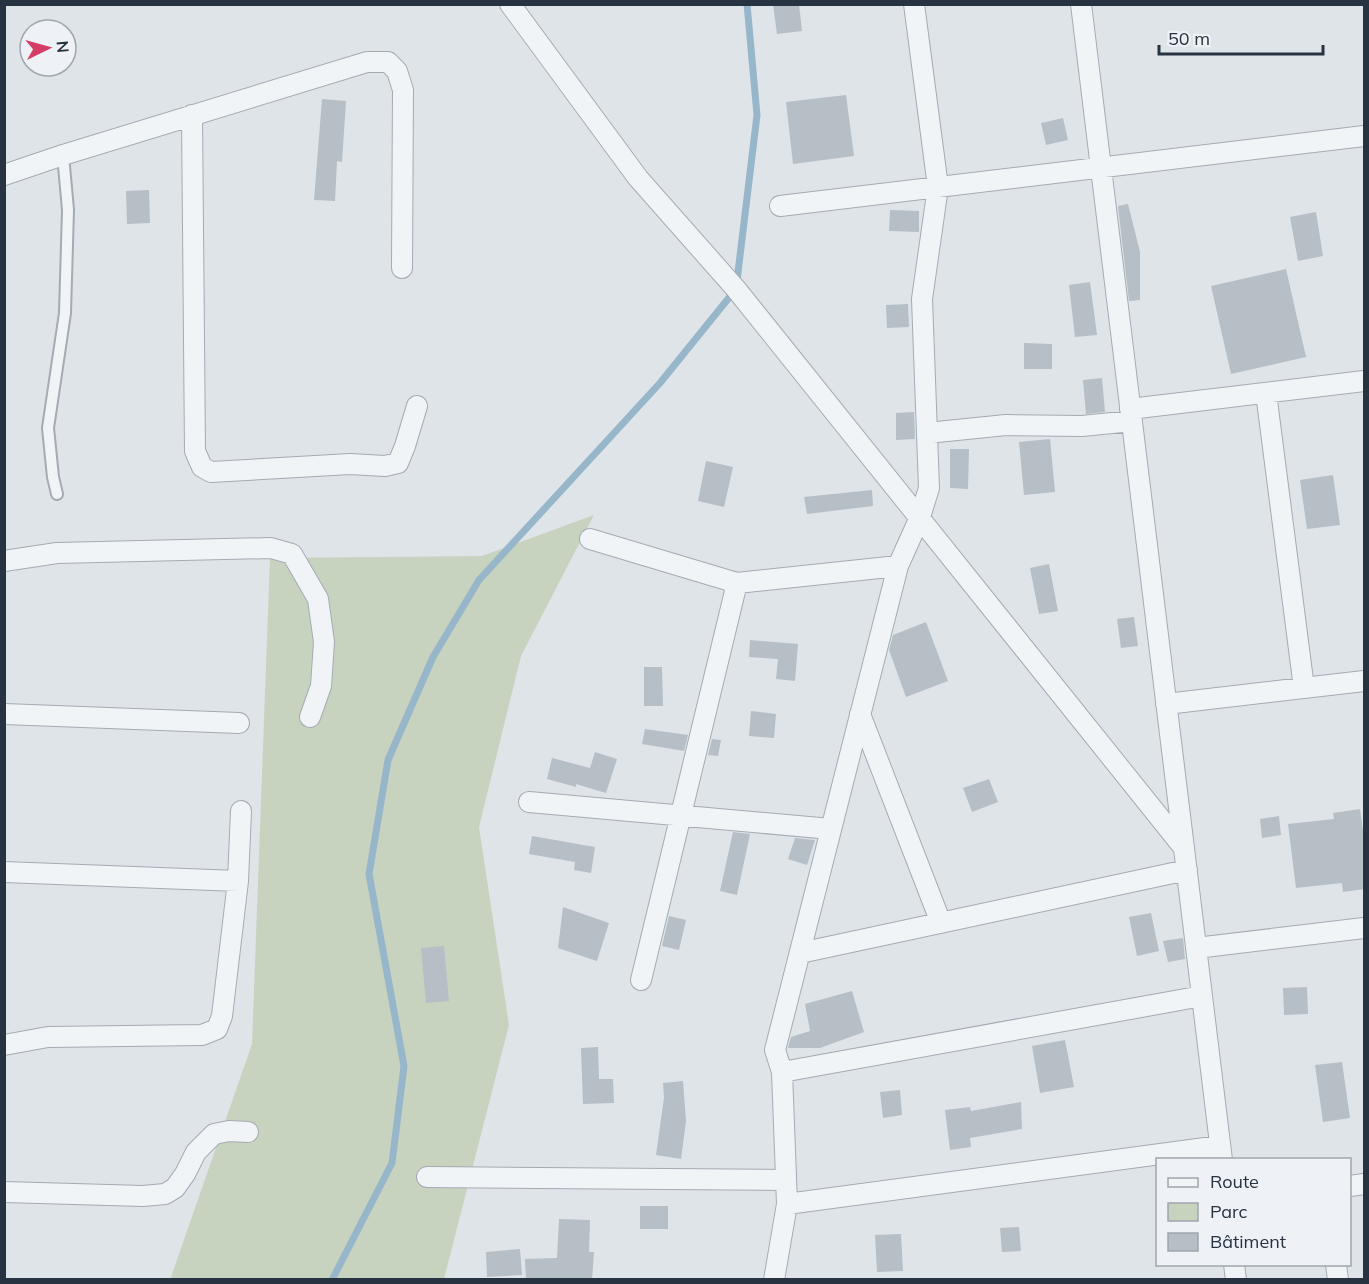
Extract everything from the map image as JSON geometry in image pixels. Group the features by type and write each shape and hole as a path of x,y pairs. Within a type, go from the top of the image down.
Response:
{"street":[{"path":"510,4 638,178 736,289 1184,848"},
{"path":"774,1280 787,1204 782,1072 775,1050 898,566 920,517 929,488 922,299 938,187 914,4"},
{"path":"1081,4 1221,1153 1178,1158"},
{"path":"4,175 367,62 388,62 397,70 403,90 402,268"},
{"path":"192,115 195,451 202,467 211,472 350,464 385,466 398,463 417,406"},
{"path":"780,206 1365,136"},
{"path":"927,433 1006,425 1082,426 1131,415 1266,393 1365,381"},
{"path":"1266,393 1305,688"},
{"path":"590,539 738,583 898,566"},
{"path":"4,561 57,553 271,548 292,555 318,599 324,642 321,686 310,717"},
{"path":"640,980 738,583"},
{"path":"1166,704 1365,681"},
{"path":"4,714 239,723"},
{"path":"860,714 941,923"},
{"path":"530,802 831,829"},
{"path":"4,1045 48,1037 202,1035 217,1029 222,1016 238,881 241,811"},
{"path":"800,954 1187,870"},
{"path":"4,872 238,881"},
{"path":"1196,948 1365,928"},
{"path":"782,1072 1202,996"},
{"path":"4,1192 143,1196 165,1194 175,1188 185,1174 195,1152 214,1134 230,1131 248,1132"},
{"path":"787,1204 1156,1161"},
{"path":"427,1177 786,1180"}],"lane":[{"path":"57,494 48,428 65,313 68,210 63,155"}],"green space":[{"path":"594,515 521,656 479,827 509,1025 444,1279 170,1280 252,1044 270,558 482,556"}],"building":[{"path":"773,4 799,4 802,31 777,34"},
{"path":"846,95 854,156 793,164 786,102"},
{"path":"322,99 346,101 342,162 337,161 335,201 314,200"},
{"path":"1063,118 1068,140 1046,145 1041,123"},
{"path":"149,190 150,223 127,224 126,191"},
{"path":"1128,204 1140,252 1140,300 1129,301 1118,206"},
{"path":"890,210 919,211 919,232 889,231"},
{"path":"1316,212 1323,256 1298,261 1290,217"},
{"path":"1286,269 1306,357 1231,374 1211,286"},
{"path":"1090,282 1097,335 1075,337 1069,285"},
{"path":"908,304 909,327 887,328 886,305"},
{"path":"1024,343 1052,344 1052,369 1024,369"},
{"path":"1102,378 1105,412 1086,414 1083,380"},
{"path":"914,412 915,439 896,440 896,413"},
{"path":"1050,439 1055,492 1024,495 1019,442"},
{"path":"950,449 969,449 968,489 950,488"},
{"path":"706,461 733,467 724,507 698,501"},
{"path":"1333,475 1340,525 1307,529 1300,480"},
{"path":"872,490 873,506 807,514 804,497"},
{"path":"1049,564 1058,611 1039,614 1030,568"},
{"path":"1134,617 1138,646 1121,648 1117,619"},
{"path":"926,622 948,681 906,697 889,650 893,635"},
{"path":"750,640 798,644 795,681 776,679 778,659 749,657"},
{"path":"644,667 662,667 663,706 644,706"},
{"path":"751,711 776,714 774,738 749,736"},
{"path":"645,729 688,735 684,751 642,744"},
{"path":"712,739 721,740 718,756 708,755"},
{"path":"595,752 617,759 606,793 576,784 576,787 547,779 552,758 590,768"},
{"path":"989,779 998,802 972,812 963,788"},
{"path":"1360,809 1365,846 1365,889 1343,892 1342,883 1296,888 1288,824 1334,819 1333,813"},
{"path":"1279,816 1281,835 1262,838 1260,819"},
{"path":"733,832 750,834 737,895 720,891"},
{"path":"532,836 595,847 591,873 574,870 575,862 529,854"},
{"path":"795,838 815,840 807,865 788,859"},
{"path":"563,907 609,923 597,961 558,948"},
{"path":"1151,913 1159,951 1137,956 1129,917"},
{"path":"669,916 686,920 679,950 662,946"},
{"path":"1183,938 1185,959 1168,962 1163,941"},
{"path":"444,946 449,1001 426,1003 421,948"},
{"path":"1307,987 1308,1014 1284,1015 1283,988"},
{"path":"852,991 864,1032 820,1048 788,1048 791,1037 810,1031 805,1004"},
{"path":"1065,1040 1074,1087 1040,1093 1032,1046"},
{"path":"598,1047 599,1079 613,1079 614,1103 583,1104 581,1048"},
{"path":"1342,1062 1350,1118 1323,1122 1315,1065"},
{"path":"683,1081 686,1121 681,1159 656,1155 664,1098 663,1083"},
{"path":"900,1090 902,1115 883,1118 880,1092"},
{"path":"1021,1102 1022,1129 970,1138 971,1147 950,1150 945,1110 970,1107 971,1111"},
{"path":"640,1206 668,1206 668,1229 640,1229"},
{"path":"559,1219 590,1220 589,1252 594,1252 592,1280 526,1280 525,1259 557,1258"},
{"path":"1019,1227 1021,1251 1002,1252 1000,1228"},
{"path":"901,1234 903,1271 877,1272 875,1235"},
{"path":"520,1249 522,1275 487,1277 486,1252"}],"waterway":[{"path":"332,1280 392,1163 404,1066 369,874 388,760 433,657 479,580 660,383 736,289 757,115 747,4"}]}
